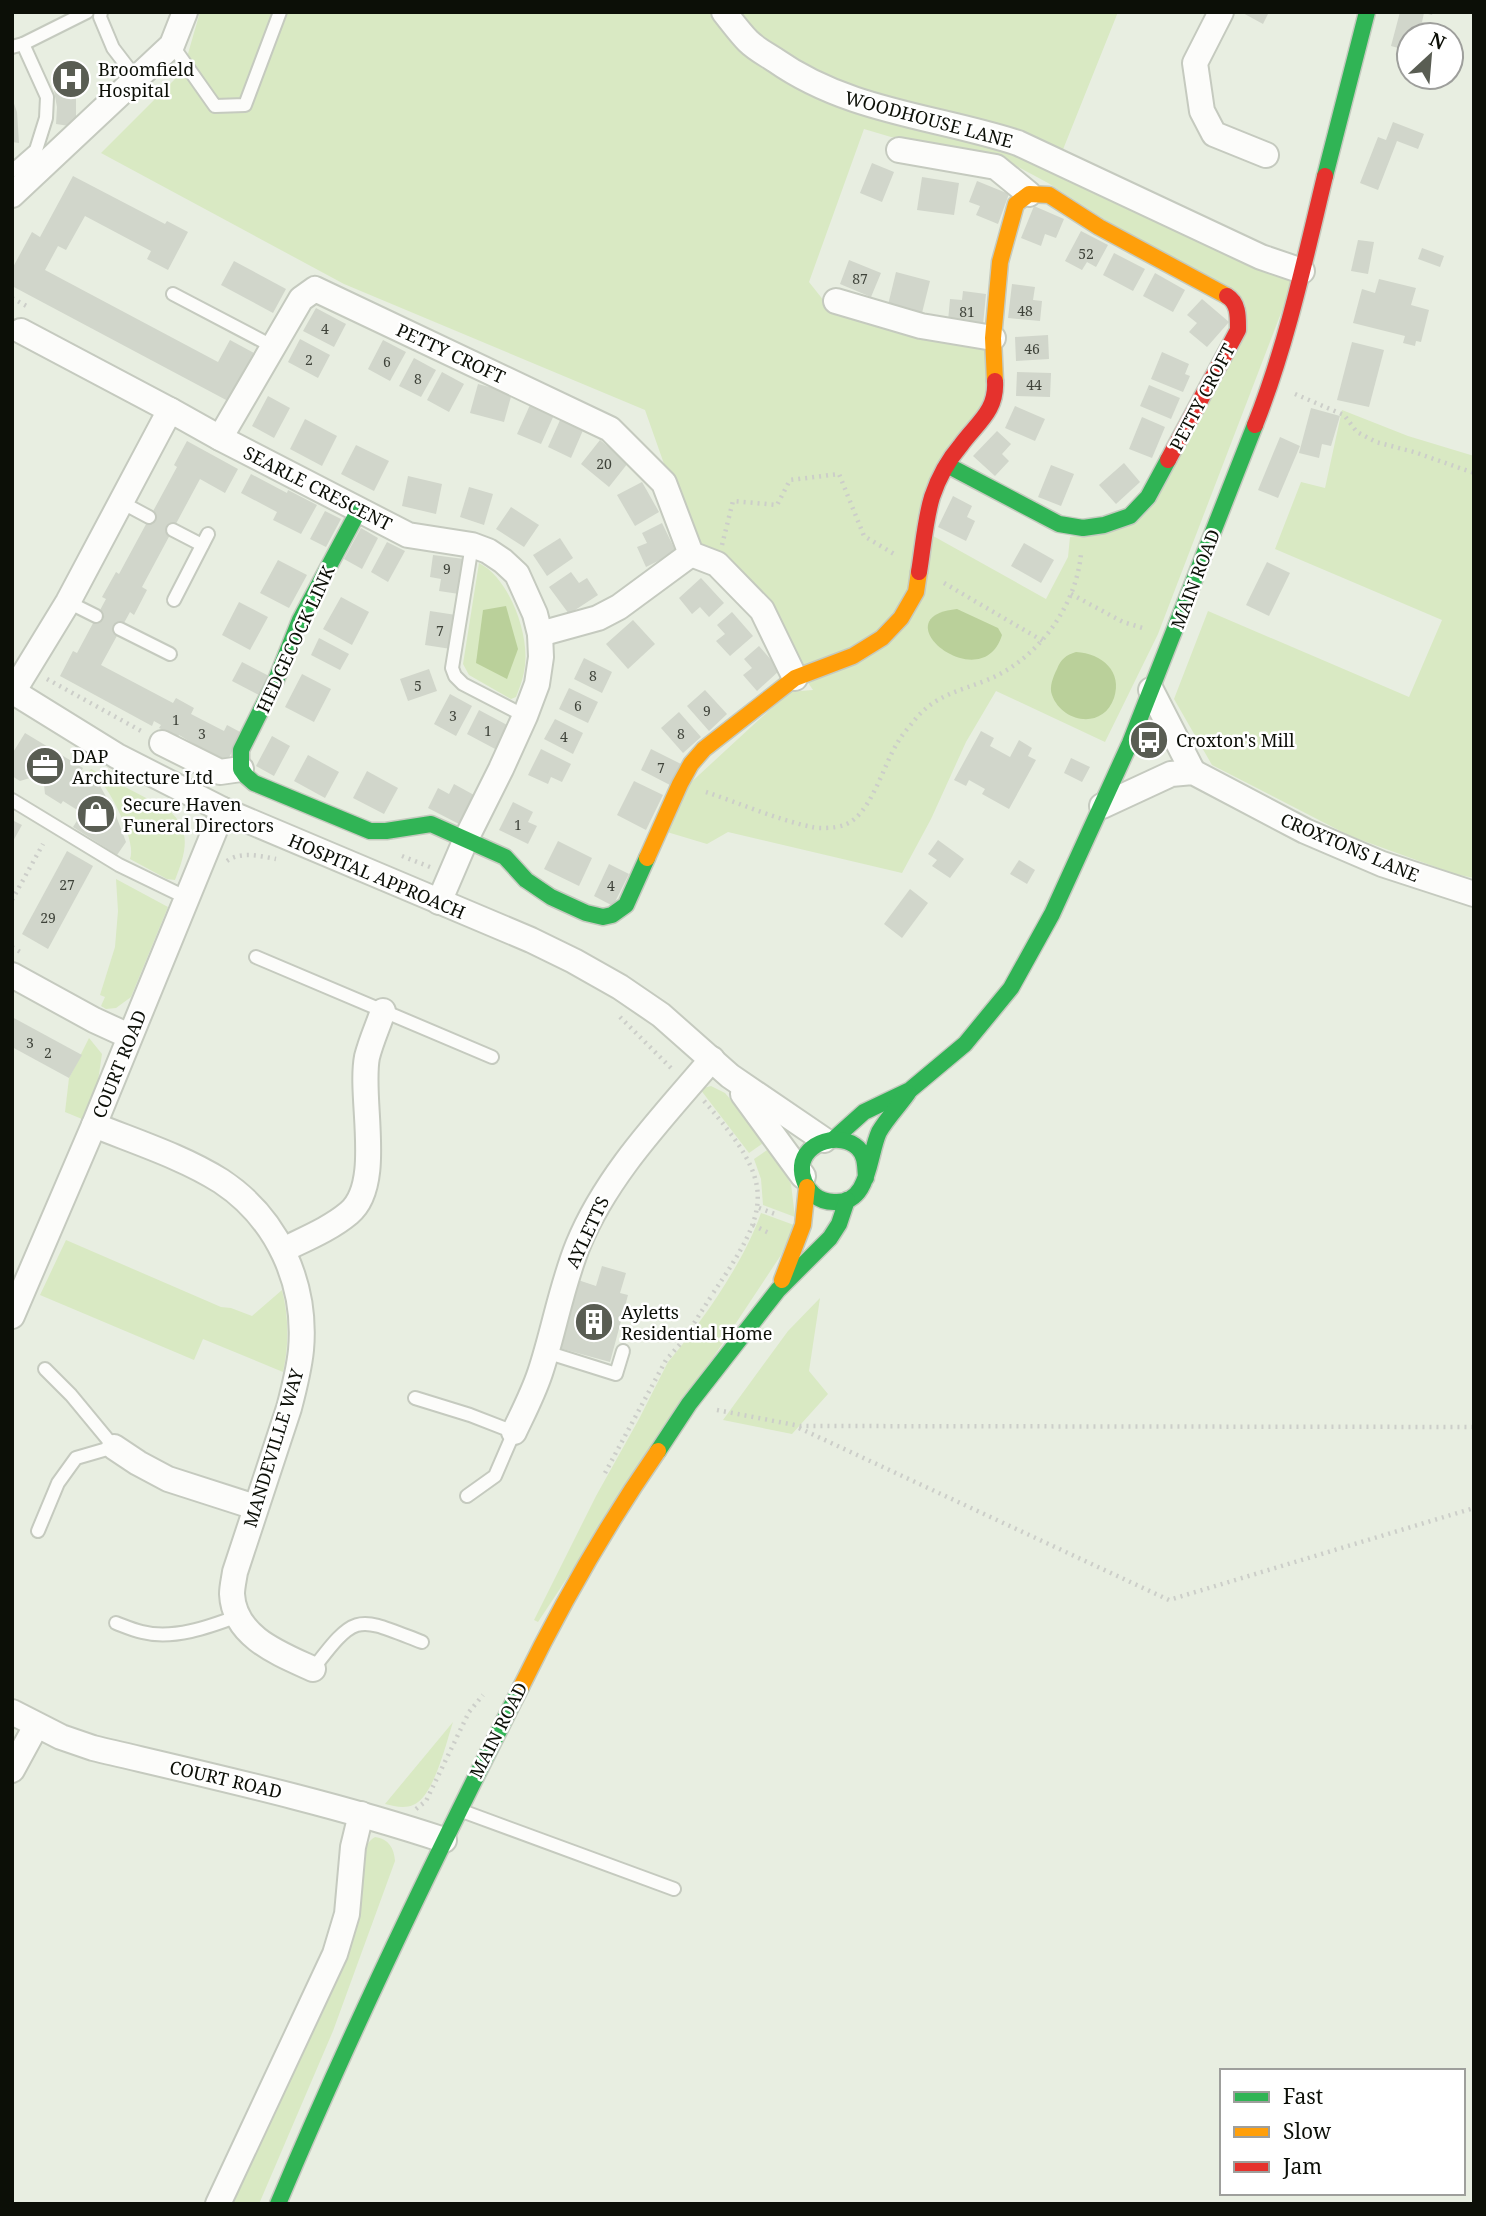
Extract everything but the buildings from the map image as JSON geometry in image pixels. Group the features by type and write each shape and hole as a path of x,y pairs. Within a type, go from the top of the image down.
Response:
{"main road":[{"name":"MAIN ROAD","path":"778,1290 803,1225 803,1168 807,1154 818,1143 830,1139 864,1112 910,1090 965,1044 1011,988 1052,914 1102,807 1172,638 1271,384 1302,271 1341,108 1358,16"},
{"path":"241,769 246,778 254,783 370,831 385,834 418,823 431,824 504,856 515,864 524,879 535,888 590,916 606,918 617,913 626,905 680,784 691,764 704,749 794,678 853,656 882,638 901,618 916,592 932,497 947,465 961,444 982,422 996,395 993,338 1000,262 1016,204 1029,194"},
{"name":"PETTY CROFT","path":"947,465 1059,524 1083,528 1104,525 1130,516 1148,497 1238,330 1238,312 1233,299 1100,227 1049,195 1029,194"},
{"name":"HEDGECOCK LINK","path":"241,769 238,759 241,750 276,681 300,620 359,510"},
{"name":"MAIN ROAD","path":"278,2204 317,2111 444,1840 561,1608 616,1511 689,1404 778,1290 830,1238 839,1224 847,1200 862,1188 879,1134 910,1090"},
{"path":"830,1139 843,1139 857,1147 866,1162 866,1178"},
{"path":"805,1181 818,1198 826,1202 847,1200"}],"street":[{"path":"12,195 172,45 185,12"},
{"name":"WOODHOUSE LANE","path":"724,12 750,43 811,82 858,103 987,133 1018,143 1261,257 1302,271"},
{"path":"1221,12 1195,64 1202,111 1214,134 1266,155"},
{"name":"PETTY CROFT","path":"899,150 996,167 1029,194"},
{"name":"PETTY CROFT","path":"220,438 301,299 315,289 610,429 664,483 691,554"},
{"path":"836,301 921,326 993,338"},
{"name":"SEARLE CRESCENT","path":"21,331 408,535 472,545 488,551 517,574 535,614 540,634 541,657 537,684 525,716 439,902"},
{"path":"13,692 68,602 170,410"},
{"path":"540,634 598,618 619,607 691,554 717,564 762,610 794,678"},
{"path":"1102,807 1171,774 1193,772 1151,690"},
{"name":"HOSPITAL APPROACH","path":"13,692 117,756 223,810 531,940 621,987 661,1015 730,1076 805,1181"},
{"path":"162,743 220,772 241,769"},
{"name":"CROXTONS LANE","path":"1193,772 1305,831 1382,864 1474,894"},
{"name":"COURT ROAD","path":"12,1316 94,1125 223,810"},
{"path":"12,975 129,1036"},
{"path":"283,1250 350,1213 365,1188 368,1169 367,1058 383,1011"},
{"name":"AYLETTS","path":"514,1432 535,1386 568,1270 598,1204 635,1151 712,1059"},
{"name":"HOSPITAL APPROACH","path":"730,1076 830,1139"},
{"name":"MANDEVILLE WAY","path":"94,1125 194,1167 220,1181 267,1224 292,1268 302,1323 301,1351 289,1408 235,1572 232,1594 238,1616"},
{"path":"114,1447 168,1479 255,1507"},
{"path":"238,1616 251,1634 272,1650 313,1669"},
{"name":"COURT ROAD","path":"12,1712 36,1726 93,1748 296,1796 444,1840"},
{"path":"12,1770 36,1726"},
{"path":"218,2204 335,1954 347,1914 353,1847 361,1814"}],"lane":[{"path":"102,12 100,17 113,48 136,78"},
{"path":"172,45 215,106 245,105 280,12"},
{"path":"12,171 36,150 46,118 47,97 18,45 76,14"},
{"path":"173,294 272,346"},
{"path":"121,502 149,517"},
{"path":"173,530 205,540 174,600"},
{"path":"472,545 452,668 455,677 463,684 525,716"},
{"path":"68,602 96,616"},
{"path":"120,629 170,654"},
{"path":"12,800 119,865 187,898"},
{"path":"256,957 492,1058"},
{"path":"546,1352 616,1374 623,1351"},
{"path":"38,1531 58,1483 76,1458 114,1447 71,1395 45,1369"},
{"path":"415,1398 471,1415 514,1432 495,1476 467,1496"},
{"path":"116,1623 144,1633 178,1633 213,1626 238,1616"},
{"path":"313,1669 336,1638 354,1625 372,1622 422,1642"},
{"path":"459,1810 674,1889"}],"path":[{"path":"1271,384 1345,415 1357,432 1376,442 1474,473"},
{"path":"717,564 733,501 777,505 790,480 839,474 864,536 1043,641"},
{"path":"680,784 814,828 845,825 867,807 898,742 919,715 947,693 988,680 1021,662 1043,641 1071,594 1079,572 1083,528"},
{"path":"1071,594 1122,622 1172,638"},
{"path":"28,668 162,743"},
{"path":"12,900 43,844"},
{"path":"218,866 233,857 248,855 278,859"},
{"path":"618,1015 721,1121 748,1158 758,1184 759,1208 753,1225 734,1262 710,1298"},
{"path":"689,1404 814,1426 1474,1427"},
{"path":"792,1424 1169,1600 1474,1508"}],"shaded area":[{"path":"200,12 1118,12 1056,167 1294,279 1158,634 1105,742 996,691 966,742 931,819 902,873 728,832 707,844 667,832 687,786 789,692 813,690 796,665 696,543 645,410 344,284 101,153 183,71","holes":["864,129 891,137 996,155 1048,183 1246,310 1131,524 1070,537 1068,557 1046,599 926,532 987,393 986,345 828,306 809,282"]},
{"path":"1342,410 1408,436 1474,456 1474,878 1455,874 1350,836 1212,765 1174,699 1208,611 1409,697 1442,620 1275,549 1301,482 1325,488"},
{"path":"479,563 490,570 508,593 524,638 524,673 516,697 511,699 469,675 463,664"},
{"path":"506,606 518,649 507,679 476,663 483,610"},
{"path":"957,609 998,628 1002,635 991,653 975,659 958,657 942,649 931,638 928,626 935,615"},
{"path":"1076,652 1102,660 1113,672 1116,680 1114,698 1109,708 1092,718 1073,717 1064,712 1051,692 1060,663"},
{"path":"91,769 167,809 175,817 181,825 185,842 175,880 167,879 130,859 130,843 123,820 101,781 88,773"},
{"path":"116,879 168,907 131,997 116,1008 106,1009 101,1006 105,997 100,995 115,947 118,911"},
{"path":"89,1038 102,1054 98,1081 82,1119 65,1112 69,1078"},
{"path":"711,1086 725,1093 766,1141 749,1153 700,1089"},
{"path":"770,1148 791,1184 795,1217 763,1205 761,1179 754,1159"},
{"path":"761,1213 794,1225 781,1255 538,1622 534,1620 596,1496 668,1362 721,1291 754,1232"},
{"path":"66,1240 221,1307 252,1316 282,1290 287,1331 283,1372 203,1339 194,1360 40,1295"},
{"path":"820,1298 809,1371 828,1394 792,1434 723,1420 788,1331"},
{"path":"453,1722 427,1792 413,1805 406,1807 385,1804"},
{"path":"375,1837 390,1845 395,1861 333,2031 259,2204 226,2204 363,1870 367,1845"}],"traffic: fast":[{"path":"1325,176 1367,12"},
{"path":"835,1138 864,1112 910,1090 965,1044 1011,988 1052,914 1130,743 1255,425"},
{"path":"947,465 1059,524 1083,528 1104,525 1130,516 1148,497 1168,460"},
{"path":"359,510 300,620 276,680 241,750 241,769 246,776 254,783 370,831 431,824 505,857 526,880 551,897 586,913 603,917 612,915 626,905 647,858"},
{"path":"866,1178 866,1174 865,1170 865,1162 861,1151 842,1140 816,1145 804,1158 802,1174 806,1186 819,1198 834,1202 846,1201 855,1196 861,1187 866,1177 869,1165 875,1142 879,1132 908,1093"},
{"path":"658,1451 689,1404 778,1290 830,1238 839,1224 847,1200"},
{"path":"278,2204 395,1943 521,1687"}],"traffic: slow":[{"path":"995,381 993,338 1000,262 1016,204 1029,194 1049,195 1099,227 1227,296"},
{"path":"647,858 680,784 691,764 704,749 795,678 853,656 882,638 901,618 916,592 919,572"},
{"path":"782,1280 803,1225 807,1187"},
{"path":"521,1687 585,1566 658,1451"}],"traffic: jam":[{"path":"1255,425 1286,333 1325,176"},
{"path":"1168,460 1238,330 1236,307 1227,296"},
{"path":"919,572 934,490 952,456 989,409 993,401 995,381"}],"place":[{"name":"Broomfield Hospital","path":"71,79"},
{"name":"Croxton's Mill","path":"1149,740"},
{"name":"DAP Architecture Ltd","path":"45,766"},
{"name":"Secure Haven Funeral Directors","path":"96,814"},
{"name":"Ayletts Residential Home","path":"594,1322"}]}
